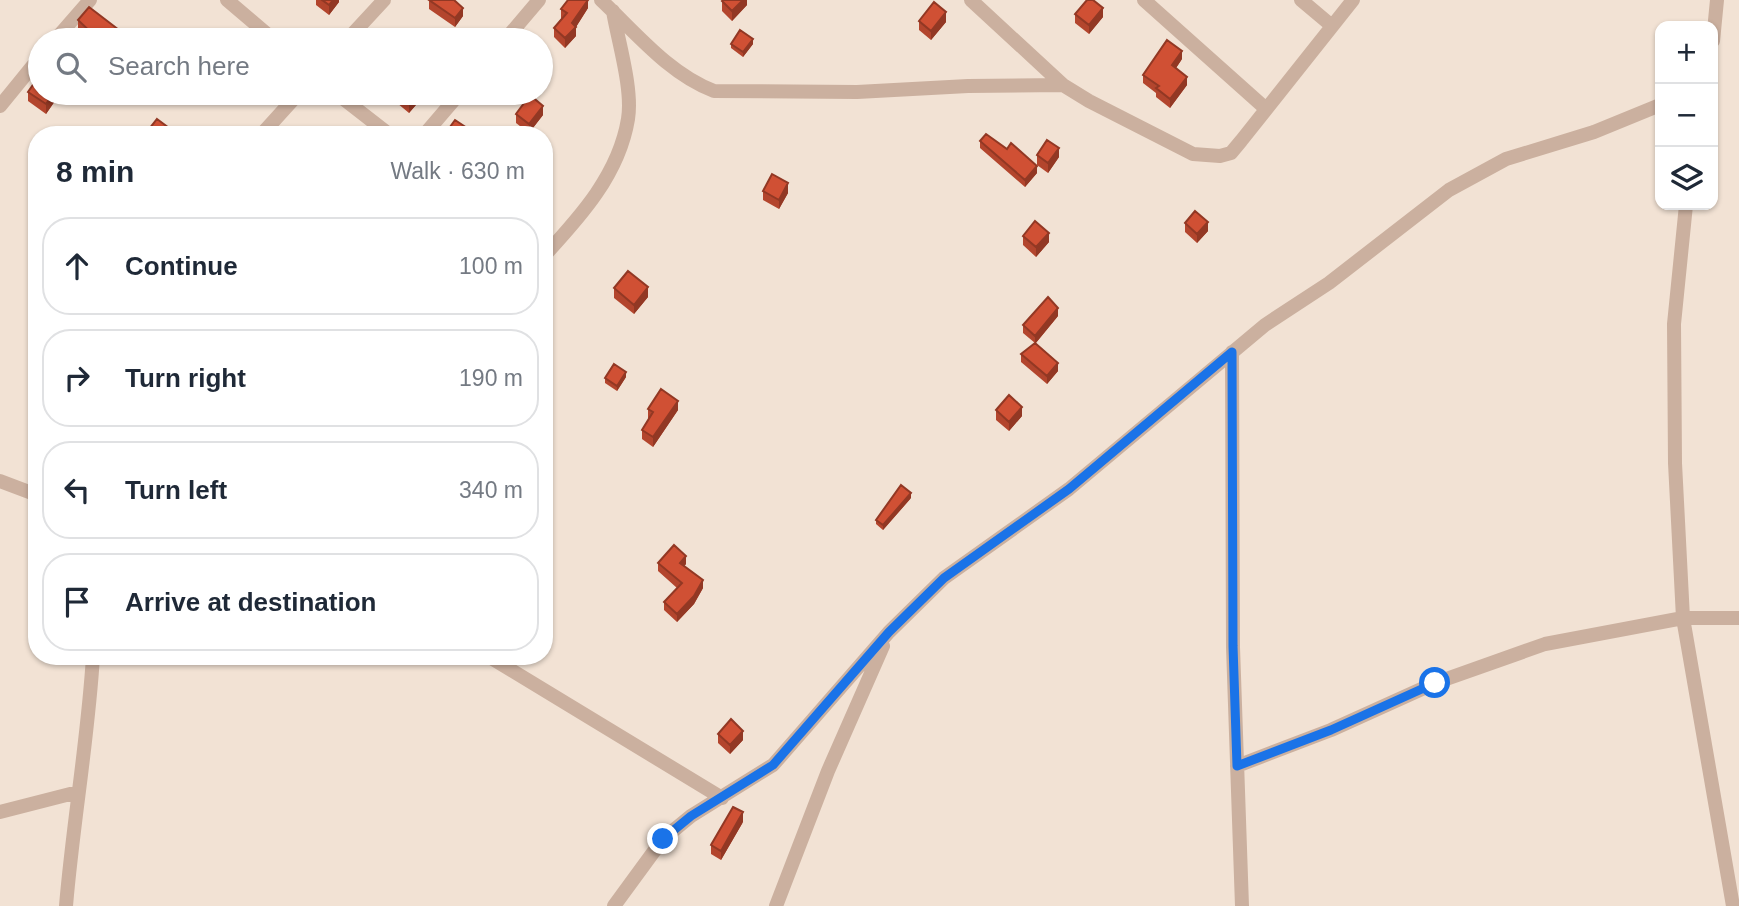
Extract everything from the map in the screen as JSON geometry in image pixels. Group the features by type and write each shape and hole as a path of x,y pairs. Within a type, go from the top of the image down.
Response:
{"street":[{"path":"66,28 90,0"},
{"path":"227,0 260,28"},
{"path":"358,28 384,0"},
{"path":"515,28 539,0"},
{"path":"601,0 674,68 696,84 714,91 857,92 982,85 1063,85"},
{"path":"971,0 1063,85 1193,154 1220,156 1231,153 1353,0"},
{"path":"1145,0 1265,108"},
{"path":"1301,0 1332,26"},
{"path":"1715,21 1717,0"},
{"path":"553,245 601,188 628,118 628,101 613,11"},
{"path":"0,106 28,72"},
{"path":"269,126 288,105"},
{"path":"352,105 379,126"},
{"path":"432,126 450,105"},
{"path":"614,906 663,839 691,816 773,765 889,632 944,578 1069,489 1265,325 1329,283 1449,190 1506,159 1594,132 1655,107"},
{"path":"1685,210 1674,324 1675,463 1683,618 1732,906"},
{"path":"1232,352 1233,646 1242,906"},
{"path":"0,481 28,492"},
{"path":"1237,766 1331,730 1492,661 1545,644 1683,618 1739,618"},
{"path":"776,906 828,771 889,632"},
{"path":"66,906 92,665"},
{"path":"503,665 722,798"},
{"path":"0,812 78,792"}],"building":[{"path":"429,0 454,0 463,8 455,18"},
{"path":"568,0 588,0 572,23 576,27 565,38 554,28 567,13 561,9"},
{"path":"723,0 743,0 732,11"},
{"path":"1087,0 1093,0 1103,8 1089,25 1075,14"},
{"path":"934,2 946,12 931,31 919,21"},
{"path":"89,7 116,28 86,28 78,20"},
{"path":"740,30 753,39 743,52 731,44"},
{"path":"1167,40 1182,51 1172,65 1187,77 1170,99 1156,88 1159,86 1143,75"},
{"path":"523,105 543,106 529,124 516,114"},
{"path":"157,119 166,126 152,126"},
{"path":"455,120 464,126 451,126"},
{"path":"986,134 1007,149 1011,143 1037,166 1025,180 980,141"},
{"path":"1047,140 1059,148 1048,163 1037,155"},
{"path":"772,174 788,183 779,200 763,191"},
{"path":"1195,211 1208,222 1197,234 1185,223"},
{"path":"1035,221 1049,233 1036,247 1023,236"},
{"path":"628,271 648,287 634,305 614,288"},
{"path":"1048,297 1058,308 1035,336 1023,325"},
{"path":"1035,343 1058,363 1047,376 1021,354"},
{"path":"614,364 626,372 617,386 605,378"},
{"path":"661,389 678,401 653,437 642,430 653,412 648,409"},
{"path":"1009,395 1022,407 1009,422 996,410"},
{"path":"901,485 911,493 883,525 876,520"},
{"path":"674,545 686,556 680,563 703,580 694,596 677,614 664,602 682,583 658,563"},
{"path":"731,719 743,731 730,745 718,734"},
{"path":"733,807 743,812 721,851 711,845"}],"route":[{"path":"663,839 691,816 750,782 773,765 889,632 944,578 1069,489 1232,352 1233,646 1237,766 1331,730 1435,683"}]}
